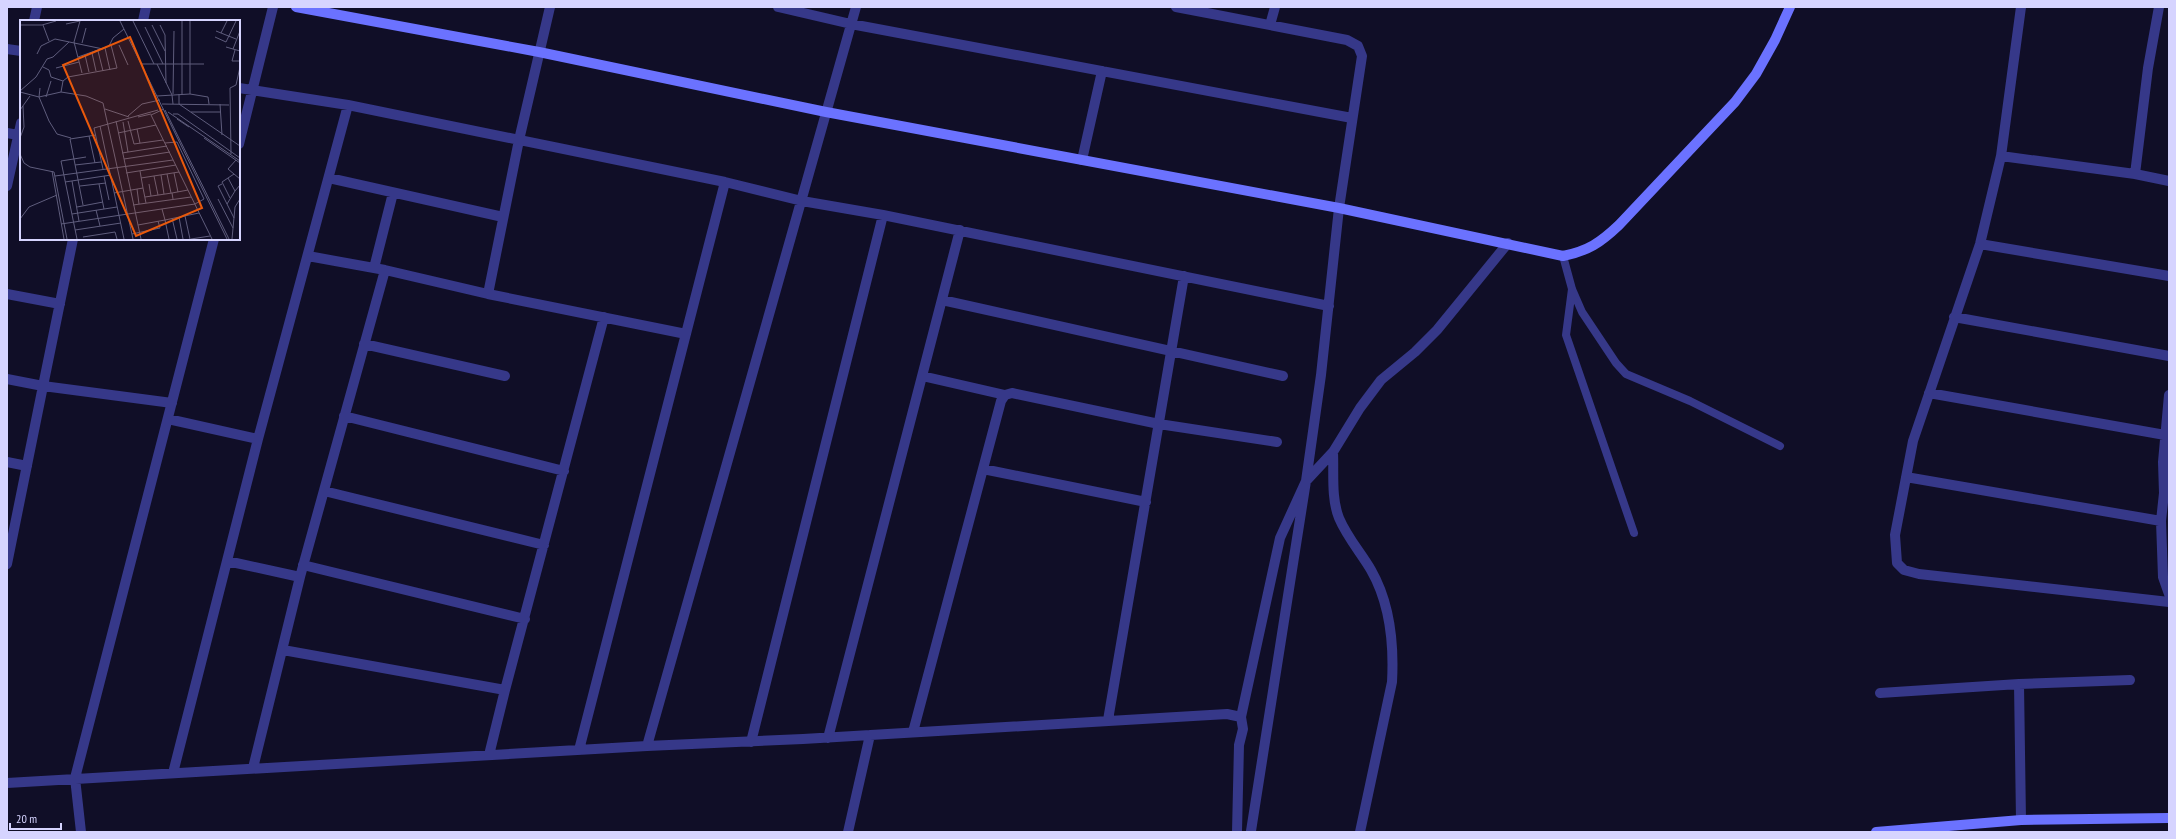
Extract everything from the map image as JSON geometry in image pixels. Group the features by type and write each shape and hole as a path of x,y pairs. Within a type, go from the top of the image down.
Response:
{"street":[{"path":"34,20 37,7"},
{"path":"143,20 146,7"},
{"path":"240,140 273,7"},
{"path":"296,7 539,52 826,112 1339,208 1563,256 1584,252 1602,241 1619,225 1735,102 1756,74 1775,40 1790,7"},
{"path":"488,294 519,140 550,7"},
{"path":"778,7 851,24 1352,118"},
{"path":"646,746 856,7"},
{"path":"1176,7 1347,40 1358,46 1362,56 1339,208 1329,306 1306,481 1251,831"},
{"path":"1270,25 1275,7"},
{"path":"2022,7 2001,156 1980,244 1913,441 1895,536 1897,563 1904,570 1919,574 2169,602"},
{"path":"2135,174 2148,68 2159,7"},
{"path":"7,49 20,51"},
{"path":"1082,160 1102,71"},
{"path":"240,88 348,105 725,182 802,201 883,214 1329,306"},
{"path":"173,772 258,439 348,105"},
{"path":"7,186 20,127"},
{"path":"7,133 18,135"},
{"path":"2001,156 2135,174 2169,181"},
{"path":"329,178 503,217"},
{"path":"579,750 725,182"},
{"path":"374,268 393,193"},
{"path":"751,742 883,214"},
{"path":"828,738 960,230"},
{"path":"7,564 9,544 27,466 73,240"},
{"path":"81,832 75,778 214,240"},
{"path":"1237,832 1239,745 1243,729 1241,717 1280,538 1306,481 1333,452 1360,408 1381,380 1415,352 1437,330 1508,243"},
{"path":"1980,244 2169,276"},
{"path":"308,256 385,270 488,294 686,334"},
{"path":"254,768 300,577 385,270"},
{"path":"1108,720 1184,276"},
{"path":"7,294 60,304"},
{"path":"942,300 1172,349 1283,376"},
{"path":"489,755 504,690 525,619 604,317"},
{"path":"1954,317 2169,356"},
{"path":"364,344 505,376"},
{"path":"922,376 1005,395 1012,393 1159,424 1277,442"},
{"path":"7,379 43,386 172,403"},
{"path":"1929,393 2166,435"},
{"path":"913,732 1001,401 1005,395"},
{"path":"2169,395 2163,462 2167,490 2161,521 2163,577 2169,594"},
{"path":"344,416 564,471"},
{"path":"168,420 258,439"},
{"path":"1333,452 1335,503 1339,519 1382,589 1393,659 1392,682 1360,832"},
{"path":"7,462 27,466"},
{"path":"983,469 1146,502"},
{"path":"1906,477 2161,521"},
{"path":"324,491 544,545"},
{"path":"227,561 300,577"},
{"path":"303,566 525,619"},
{"path":"283,650 504,690"},
{"path":"1880,693 2019,684 2130,680"},
{"path":"2019,684 2021,820"},
{"path":"7,782 646,746 828,738 1108,720 1227,714 1241,717"},
{"path":"848,832 870,735"},
{"path":"1876,832 2021,820 2169,818"}],"lane":[{"path":"1563,256 1572,289 1582,312 1616,363 1626,374 1690,401 1780,446"},
{"path":"1572,289 1566,335 1634,533"}]}
